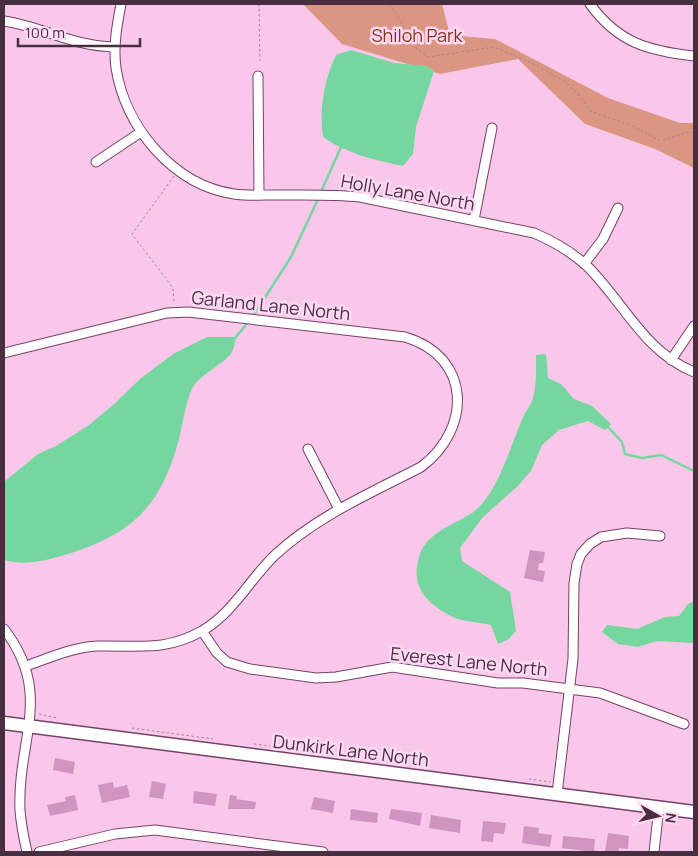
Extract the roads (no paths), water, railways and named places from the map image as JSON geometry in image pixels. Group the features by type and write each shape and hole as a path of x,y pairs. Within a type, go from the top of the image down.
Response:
{"street":[{"name":"Holly Lane North","path":"121,4 115,47 120,88 127,107 141,132 162,157 178,170 205,186 234,194 360,197 534,233 554,242 584,264 643,335 671,360 694,372"},
{"path":"590,4 611,28 625,38 657,51 694,56"},
{"path":"4,21 28,25 80,44 115,47"},
{"path":"258,76 259,195"},
{"path":"474,220 492,128"},
{"path":"96,162 141,132"},
{"path":"584,264 603,239 618,208"},
{"name":"Garland Lane North","path":"4,354 176,312 210,313 405,337 432,348 443,358 455,381 457,406 450,435 443,447 421,467 339,509"},
{"path":"671,360 694,326"},
{"path":"26,666 79,648 99,646 140,648 161,646 202,631 235,604 276,555 339,509 308,449"},
{"path":"557,794 573,659 574,583 581,554 590,544 601,537 627,533 660,536"},
{"path":"4,629 16,646 26,666 31,694 20,811 27,852"},
{"name":"Everest Lane North","path":"202,631 217,653 227,662 250,670 316,678 336,677 392,667 498,683 523,682 569,688 615,698 684,724"},
{"name":"Dunkirk Lane North","path":"4,723 694,812"},
{"path":"654,852 659,807"},
{"path":"39,852 115,834 155,830 299,851 323,852"}],"waterway":[{"path":"321,192 341,147"},
{"path":"253,316 291,257 319,197"},
{"path":"235,338 249,321"},
{"path":"608,427 622,442 625,454 642,458 661,455 694,471"}],"park label":[{"name":"Shiloh Park","path":"417,35"}]}
